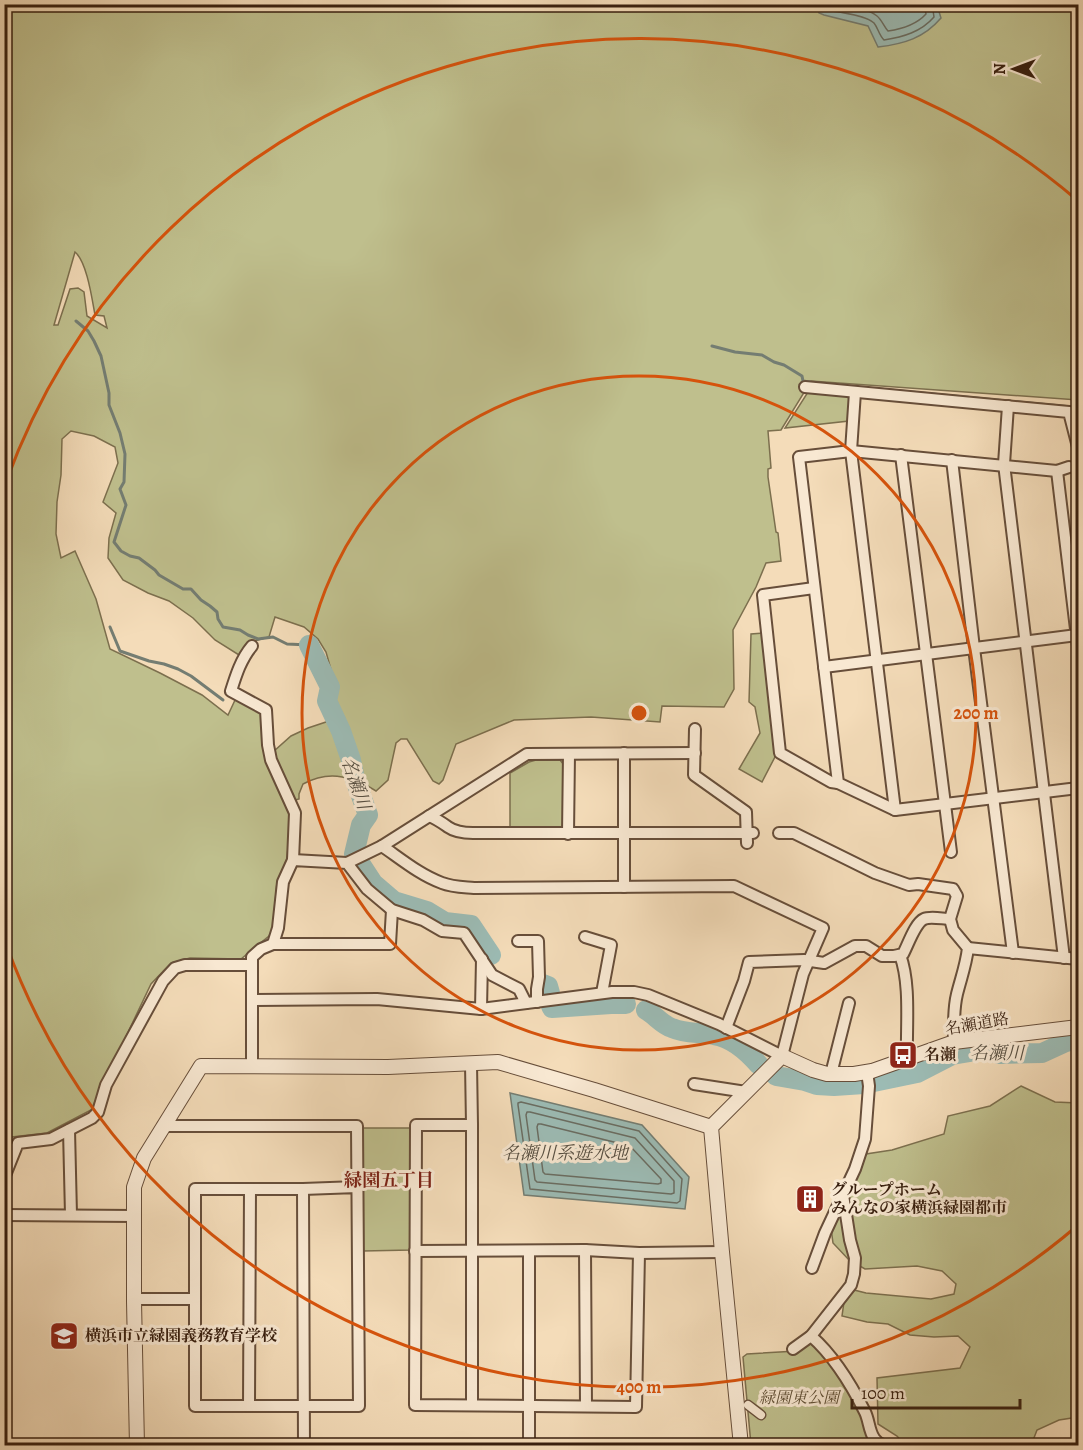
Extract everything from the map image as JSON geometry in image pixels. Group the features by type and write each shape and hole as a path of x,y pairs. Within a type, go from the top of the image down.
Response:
{"street":[{"path":"805,387 1069,412 1078,447"},
{"path":"855,392 850,451 894,810"},
{"path":"1008,406 1004,465 1064,958"},
{"path":"838,783 799,458 850,451 1057,471 1069,467"},
{"path":"901,455 951,852"},
{"path":"952,460 1013,952"},
{"path":"1057,471 1078,646"},
{"path":"814,588 763,595 780,753 831,782 838,783 894,810 1078,788"},
{"path":"824,667 1077,634"},
{"path":"252,646 246,652 231,691 266,710 271,760 295,813 293,860 283,882 278,928 273,944"},
{"path":"429,816 461,832 749,837 746,812 694,775 695,729"},
{"path":"624,753 624,887"},
{"path":"293,860 347,863 382,846 527,754 695,753"},
{"path":"568,834 569,754"},
{"path":"779,833 794,833 874,873 909,885 953,887 957,896 950,920 953,930 968,948 1078,959"},
{"path":"382,846 441,883 474,888 740,885 823,928 803,974 782,1056 711,1127"},
{"path":"347,863 367,889 392,910 423,920 442,931 464,933 492,975 519,989 531,1003"},
{"path":"252,1066 252,957 261,949 273,944 390,944 392,910"},
{"path":"726,1028 749,962 804,960 824,963 855,946 866,946 882,956 900,955 903,954 922,920 926,918 950,920"},
{"path":"585,937 611,945 602,993"},
{"path":"518,941 538,941 539,977 531,1003"},
{"path":"954,1042 956,996 966,964 968,948"},
{"path":"900,955 906,981 907,1059"},
{"path":"481,1009 482,959"},
{"path":"4,1178 18,1143 51,1139 92,1118 98,1112 106,1085 163,981 175,968 185,965 252,965"},
{"path":"252,1000 377,999 481,1009 623,992 648,995 726,1028 782,1056"},
{"path":"831,1074 849,1003"},
{"name":"名瀬道路","path":"782,1056 813,1070 831,1074 854,1074 868,1079 907,1059 954,1042 1078,1027"},
{"path":"136,1446 134,1187 144,1158 201,1066 388,1067 498,1062 711,1127"},
{"path":"471,1064 472,1405"},
{"path":"812,1268 825,1233 855,1169 865,1139 868,1079"},
{"path":"694,1084 746,1092"},
{"path":"472,1125 416,1125 415,1405 636,1407 639,1252"},
{"path":"164,1126 357,1126 359,1406 195,1406 195,1189 357,1187"},
{"path":"711,1127 741,1446"},
{"path":"69,1130 71,1215"},
{"path":"249,1406 250,1189"},
{"path":"303,1189 304,1446"},
{"path":"793,1349 812,1336 852,1285 855,1258 843,1194"},
{"path":"4,1215 134,1216"},
{"path":"585,1250 586,1406"},
{"path":"415,1251 722,1252"},
{"path":"529,1251 530,1446"},
{"path":"134,1299 195,1299"},
{"path":"812,1336 822,1345 848,1382 866,1415 873,1437 885,1446"},
{"path":"747,1405 761,1415"}],"green space":[{"path":"5,5 1078,5 1078,400 811,381 781,430 768,431 771,468 768,469 768,477 781,561 766,563 733,630 734,689 724,707 662,706 660,722 591,717 514,720 456,744 443,780 439,784 433,781 407,739 401,739 396,743 388,780 376,791 366,785 334,700 332,673 326,652 318,639 304,627 275,617 269,637 251,642 239,655 215,640 193,618 169,601 123,580 108,558 109,538 116,513 103,502 118,463 115,447 94,436 71,431 62,439 56,534 61,558 75,551 96,599 110,649 202,695 228,715 236,698 264,713 266,740 291,815 287,859 277,882 273,928 269,936 241,959 190,958 171,963 151,984 91,1110 47,1133 12,1137 5,1157","holes":["75,252 88,281 95,315 104,316 107,328 87,316 84,292 78,288 70,289 58,325 54,325"]},
{"path":"808,392 851,395 849,421 785,428"},
{"path":"764,633 777,753 762,782 739,769 760,733 755,707 749,702 751,634"},
{"path":"329,721 341,745 352,780 333,776 315,779 303,784 299,799 295,800 273,752 291,736"},
{"path":"536,760 560,760 564,765 563,826 560,829 510,830 510,773"},
{"path":"1021,1086 1055,1102 1078,1103 1078,1417 1059,1420 1037,1430 1033,1445 905,1445 897,1436 878,1424 877,1378 960,1368 970,1347 958,1336 910,1335 888,1324 842,1316 846,1288 866,1293 931,1299 954,1294 956,1284 942,1271 917,1266 865,1269 849,1260 833,1243 831,1228 866,1154 892,1150 944,1134 948,1116 990,1106"},
{"path":"362,1128 411,1128 411,1250 363,1251"},
{"name":"緑園東公園","path":"811,1343 816,1343 843,1379 880,1445 751,1445 743,1357 747,1354 797,1351"}],"water":[{"path":"816,5 937,5 941,18 928,31 913,39 878,47 868,26 819,13"},
{"name":"名瀬川系遊水地","path":"510,1093 642,1125 689,1177 685,1209 524,1195"}],"waterway":[{"path":"76,321 88,331 101,356 109,393 109,405 125,454 124,482 120,489 126,505 114,542 121,551 139,558 159,575 183,589 191,589 217,612 223,627 240,630 258,639 273,637 287,644 309,645"},
{"path":"712,346 735,352 762,355 802,376 803,381 810,382"},
{"path":"879,389 1072,407 1073,410"},
{"path":"1075,417 1078,426"},
{"path":"110,627 120,651 178,669 223,700"},
{"name":"名瀬川","path":"309,645 330,687 327,701 341,731 368,815 361,825 354,854 373,883 394,901 427,911 445,922 471,925 491,955"},
{"name":"名瀬川","path":"543,984 548,986 550,993"},
{"name":"名瀬川","path":"551,1006 552,1008 626,1004"},
{"name":"名瀬川","path":"646,1010 665,1025 677,1030 727,1039 744,1050 759,1065"},
{"name":"名瀬川","path":"776,1076 817,1085 864,1084 917,1073 952,1055 982,1050 1000,1054 1042,1053 1078,1039"}],"place":[{"name":"名瀬","path":"903,1055"},
{"name":"グループホーム みんなの家横浜緑園都市","path":"810,1199"},
{"name":"横浜市立緑園義務教育学校","path":"64,1336"}],"district":[{"name":"緑園五丁目","path":"389,1180"}]}
